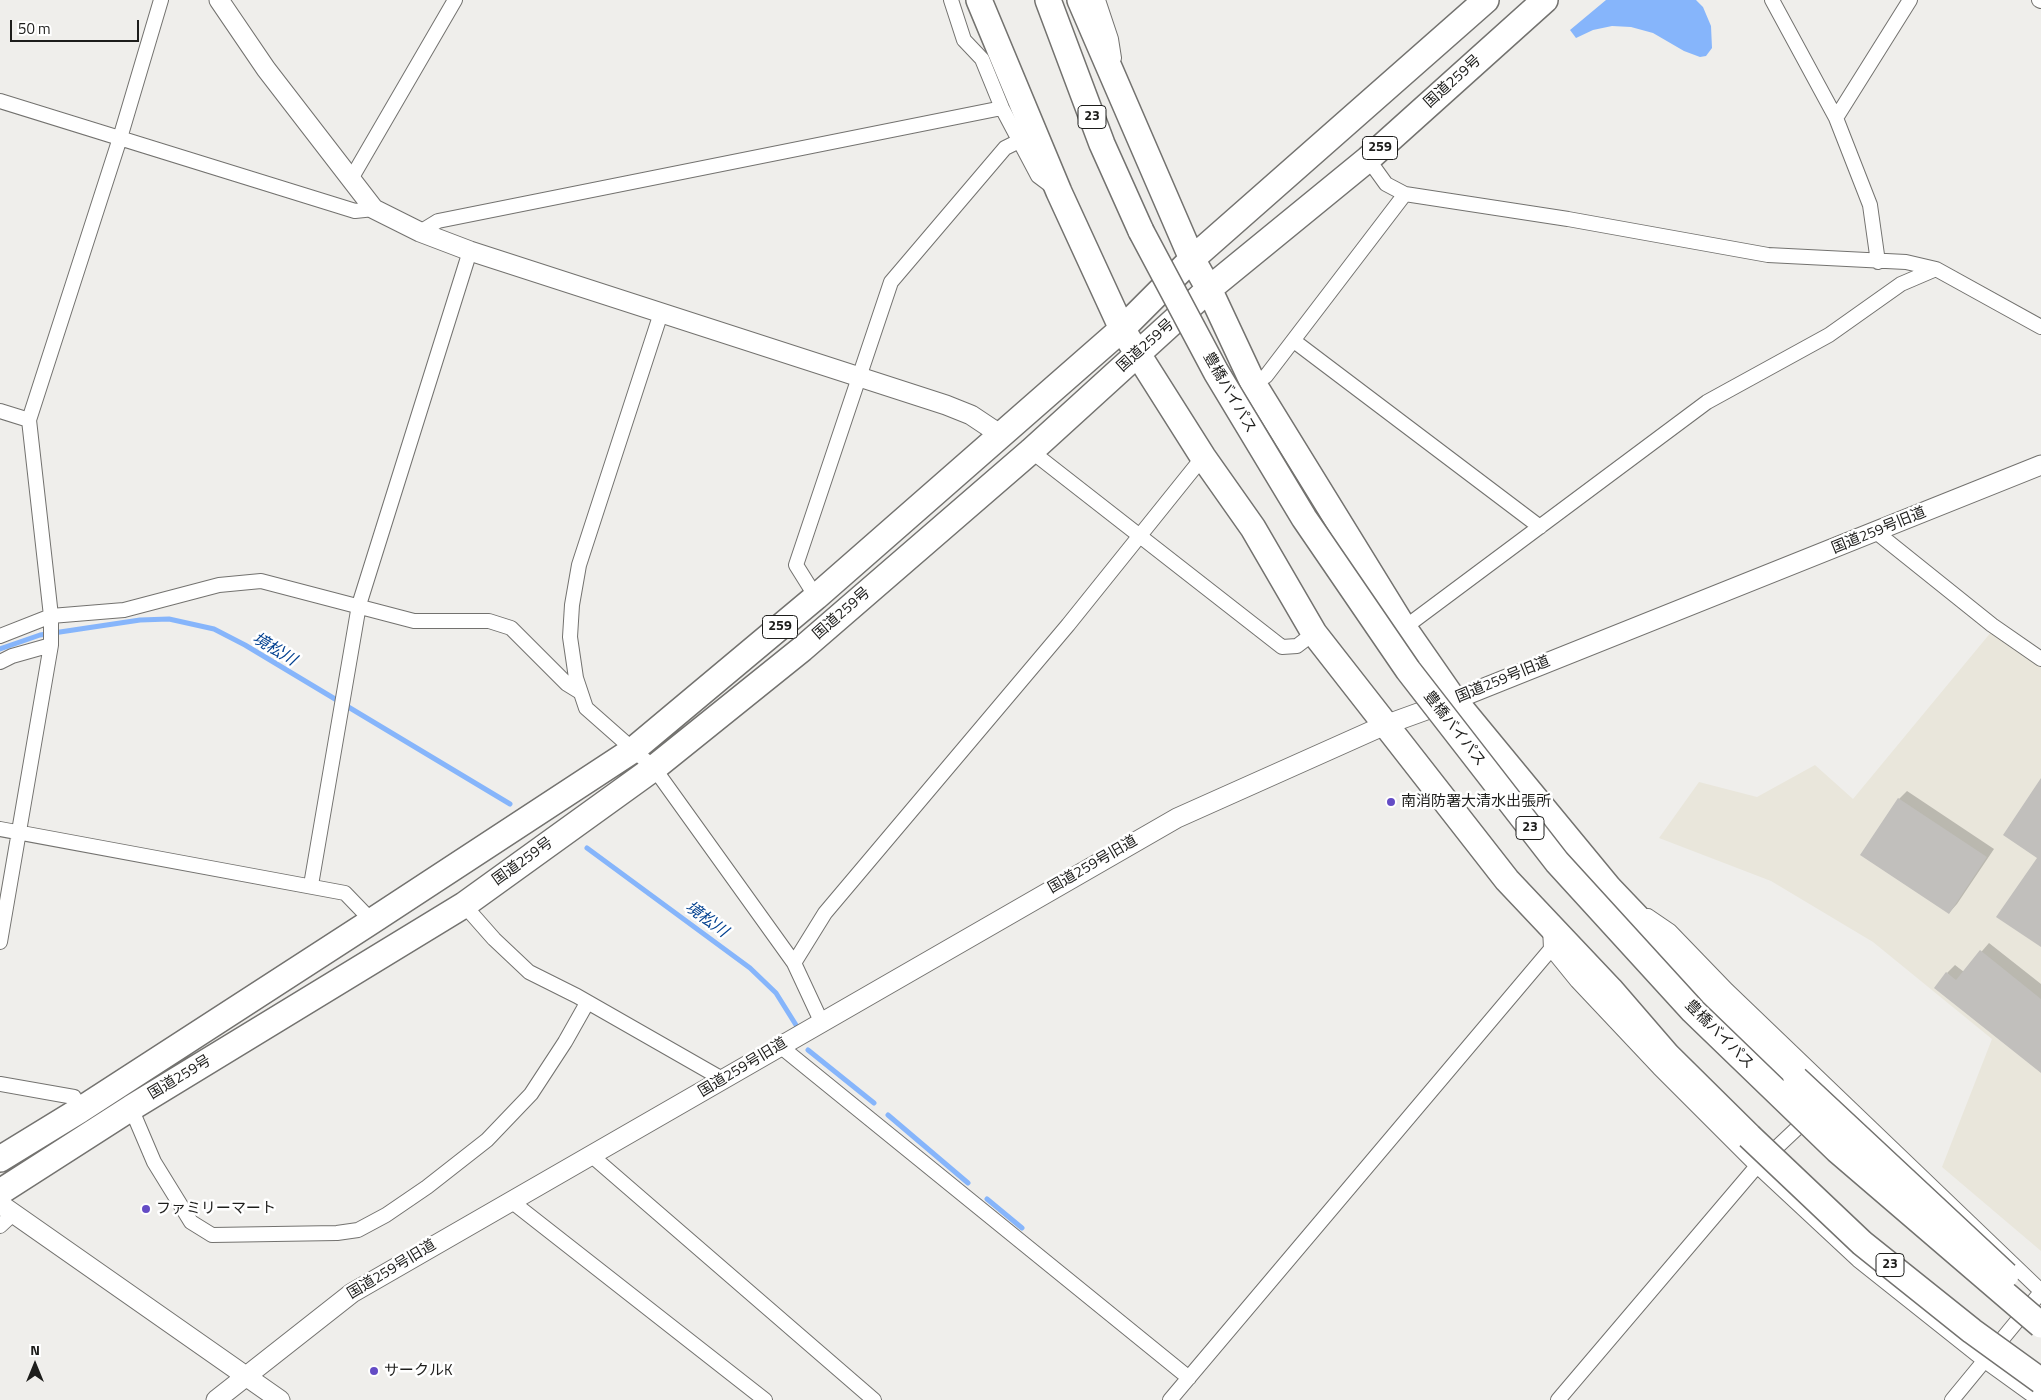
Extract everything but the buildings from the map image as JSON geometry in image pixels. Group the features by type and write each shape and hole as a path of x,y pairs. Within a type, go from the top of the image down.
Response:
{"highway":[{"name":"23","path":"979,0 1059,192 1122,329 1203,457 1253,528 1314,633 1550,938 1610,989 1667,1055 1862,1243 1972,1331 2041,1381"},
{"name":"豊橋バイパス","path":"1048,0 1102,144 1142,231 1216,372 1304,518 1408,670 1557,862 1693,1011 1837,1150 2041,1325"},
{"name":"23","path":"1080,0 1192,259 1209,289 1253,383 1404,628 1454,700 1609,888 1756,1042 2027,1295 2041,1315"},
{"name":"国道259号","path":"0,1192 131,1108 464,905 654,768 802,649 1031,452 1209,289 1368,159 1545,0"},
{"name":"国道259号","path":"0,1159 80,1110 633,750 816,597 1122,329 1192,259 1483,1"}],"street":[{"path":"0,942 50,643 51,620 29,420 120,138 161,0"},
{"path":"218,0 266,70 374,209 420,232 470,251 971,414 1001,435"},
{"path":"351,179 455,0"},
{"path":"939,0 952,2 964,40 982,60 1002,108 1038,176 1059,192"},
{"path":"1098,0 1111,39 1118,91"},
{"path":"1772,0 1836,118 1870,205 1878,262"},
{"path":"1836,118 1910,0"},
{"path":"0,101 355,211 374,209"},
{"path":"420,232 438,221 1002,108"},
{"path":"816,597 796,565 891,282 1005,148 1019,141"},
{"path":"1368,159 1386,184 1405,194 1568,219 1768,255 1906,262 1936,269 2041,327"},
{"path":"1253,383 1266,376 1405,194"},
{"path":"311,885 359,605 470,251"},
{"path":"1404,628 1706,402 1829,335 1901,284 1936,269"},
{"path":"661,313 579,565 572,604 570,637 580,692 586,708 654,768 794,963 821,1022"},
{"path":"1294,341 1540,526"},
{"path":"0,411 29,420"},
{"path":"1031,452 1141,535 1282,647 1297,646 1314,633"},
{"path":"794,963 825,913 1141,535 1203,457"},
{"name":"国道259号旧道","path":"216,1400 352,1293 1177,818 1385,725 1454,700 2041,465"},
{"path":"1876,532 1992,625 2041,659"},
{"path":"0,636 51,620 124,610 219,585 261,581 359,605 414,621 488,621 512,628 567,684 580,692"},
{"path":"0,662 50,643"},
{"path":"0,829 311,885 345,893 372,921"},
{"path":"1609,888 1670,931 1727,990 1834,1094 2041,1291 1952,1400"},
{"path":"464,905 494,940 529,972 587,1002 724,1080"},
{"path":"1170,1400 1550,938 1577,981 1659,1068 1757,1166 1858,1260 1985,1361 2039,1400"},
{"path":"131,1108 154,1162 191,1222 212,1235 337,1233 358,1230 386,1216 487,1140 531,1094 565,1042 587,1002"},
{"path":"780,1046 1189,1378"},
{"path":"0,1084 74,1097 80,1110"},
{"path":"1558,1400 1757,1166 1834,1094"},
{"path":"592,1156 874,1400"},
{"path":"511,1201 765,1400"},
{"path":"0,1226 7,1209 248,1375 280,1400"}],"shaded area":[{"path":"1992,631 2041,663 2041,1251 1942,1167 1992,1039 1873,942 1771,881 1659,838 1699,782 1757,797 1815,765 1853,799"}],"water":[{"path":"1606,0 1696,0 1703,7 1711,26 1712,48 1706,56 1700,57 1684,51 1653,33 1631,27 1612,26 1593,30 1576,38 1570,30"}],"waterway":[{"name":"境松川","path":"0,649 40,635 140,620 169,619 214,629 245,645 510,804"},
{"name":"境松川","path":"587,848 750,968 776,993 796,1025"},
{"name":"境松川","path":"808,1050 874,1103"},
{"name":"境松川","path":"888,1115 968,1183"},
{"name":"境松川","path":"987,1199 1022,1228"}],"place":[{"name":"南消防署大清水出張所","path":"1391,802"},
{"name":"ファミリーマート","path":"146,1209"},
{"name":"サークルK","path":"374,1371"}]}
